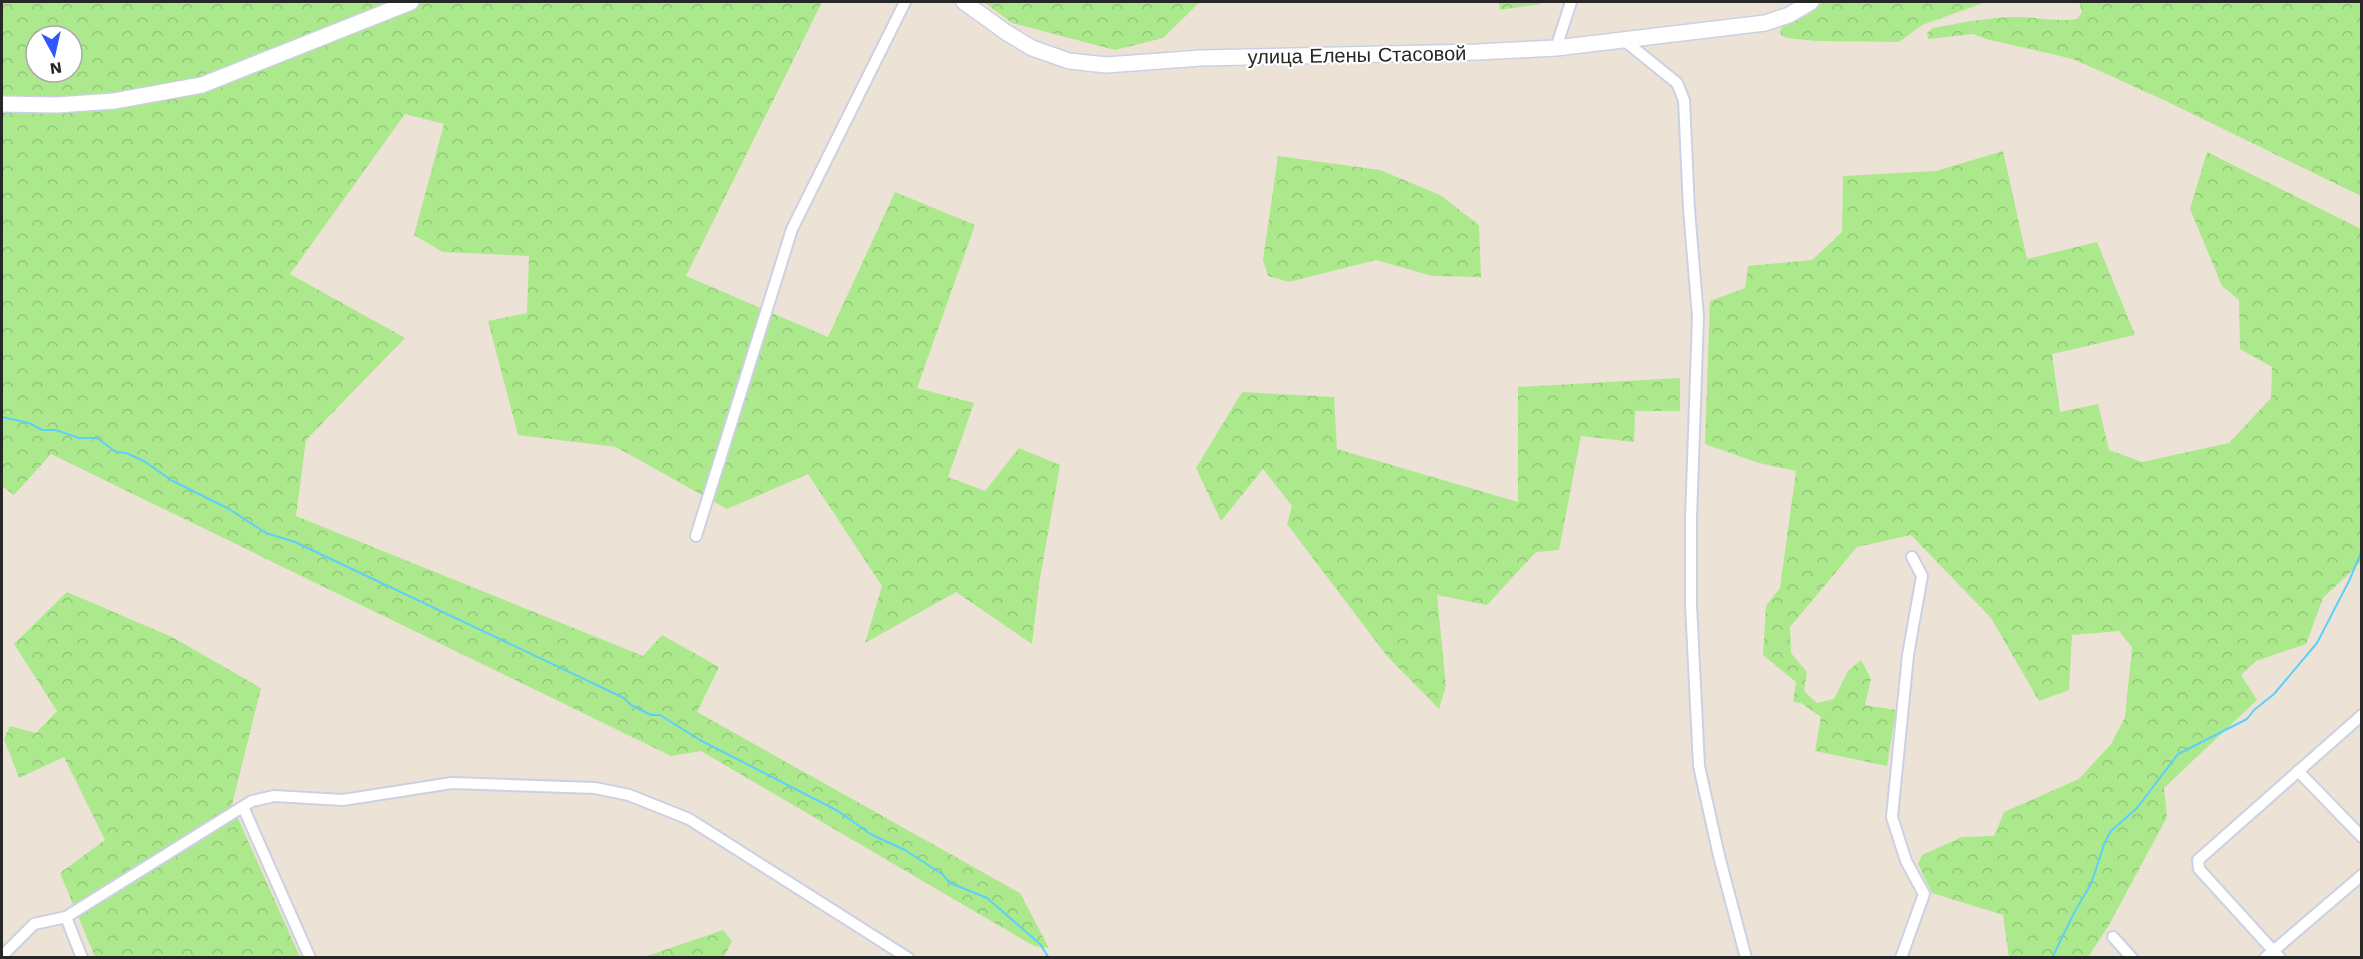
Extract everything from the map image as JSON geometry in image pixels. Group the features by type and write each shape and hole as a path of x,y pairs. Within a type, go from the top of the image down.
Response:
{"main road":[{"path":"2,104 57,105 114,101 202,85 411,2"},
{"name":"улица Елены Стасовой","path":"964,2 1032,48 1069,61 1106,64 1201,58 1478,52 1556,48 1765,23 1789,15 1811,2"}],"street":[{"path":"696,536 792,229 905,2"},
{"path":"1556,48 1571,2"},
{"path":"1625,41 1677,83 1684,100 1689,209 1698,317 1691,518 1691,605 1700,766 1719,856 1746,957"},
{"path":"1901,957 1924,894 1905,861 1892,817 1908,655 1922,576 1912,557"},
{"path":"2361,715 2198,860 2199,869 2273,955 2361,875"},
{"path":"2298,771 2361,837"},
{"path":"2,956 34,924 66,917 252,801 274,796 343,800 452,783 595,788 629,795 689,819 908,957"},
{"path":"243,807 310,957"},
{"path":"66,917 82,957"},
{"path":"2112,937 2132,957"}],"green space":[{"path":"2,2 822,2 686,276 828,337 895,192 975,225 917,388 974,403 948,477 985,491 1019,448 1060,465 1039,584 1032,644 956,592 865,643 882,586 808,474 727,509 616,447 518,435 488,321 527,313 529,256 443,252 414,235 444,124 405,114 290,274 405,338 306,440 296,516 643,656 662,635 719,667 697,712 1020,893 1049,948 1034,946 701,751 671,756 51,454 14,495 2,486"},
{"path":"984,2 1200,2 1163,38 1115,50 1012,23"},
{"path":"1499,2 1542,2 1500,10"},
{"path":"1823,2 1986,2 1922,25 1899,42 1816,41 1787,38 1781,35 1782,27 1811,13"},
{"path":"2079,2 2361,2 2361,196 2168,102 2073,59 1973,34 1928,39 1927,33 1933,28 1985,19 2017,17 2077,19 2082,12"},
{"path":"2003,151 2027,259 2097,242 2135,335 2052,354 2060,412 2098,404 2109,450 2142,462 2229,443 2271,398 2272,367 2240,349 2239,300 2222,286 2190,209 2207,152 2361,229 2361,562 2323,598 2306,644 2256,661 2241,675 2257,700 2164,788 2167,817 2109,925 2088,957 2009,957 2003,915 1932,893 1918,864 1922,855 1962,837 1994,836 2004,812 2079,779 2111,744 2125,717 2132,647 2119,631 2072,635 2069,690 2039,701 1991,618 1911,535 1857,547 1790,627 1791,653 1807,672 1804,691 1817,703 1834,699 1848,671 1861,660 1871,679 1865,705 1896,710 1887,766 1815,751 1821,717 1801,703 1793,702 1796,682 1763,655 1766,606 1780,588 1796,471 1759,463 1705,444 1710,301 1745,288 1748,266 1812,260 1842,232 1843,176 1936,171"},
{"path":"1278,156 1380,170 1440,195 1479,225 1481,277 1432,276 1376,260 1289,282 1268,276 1263,260"},
{"path":"1680,378 1680,411 1635,411 1634,442 1581,436 1559,550 1536,552 1487,605 1437,595 1446,686 1439,709 1387,656 1287,524 1292,506 1263,469 1221,521 1196,468 1242,392 1334,397 1337,449 1518,502 1518,387"},
{"path":"67,592 172,637 261,688 232,805 300,957 95,957 60,873 105,840 64,757 19,778 4,739 10,726 36,733 57,711 14,644"},
{"path":"723,930 732,941 724,957 644,957"}],"waterway":[{"path":"2,417 29,423 42,430 56,430 79,438 97,438 116,452 126,453 144,461 171,480 229,509 266,533 295,542 624,698 631,705 651,715 660,715 700,740 838,811 872,835 905,850 942,874 950,883 987,898 1040,944 1049,958"},
{"path":"2052,958 2091,884 2111,831 2137,808 2178,754 2247,719 2254,710 2274,694 2317,643 2349,581 2362,550"}]}
